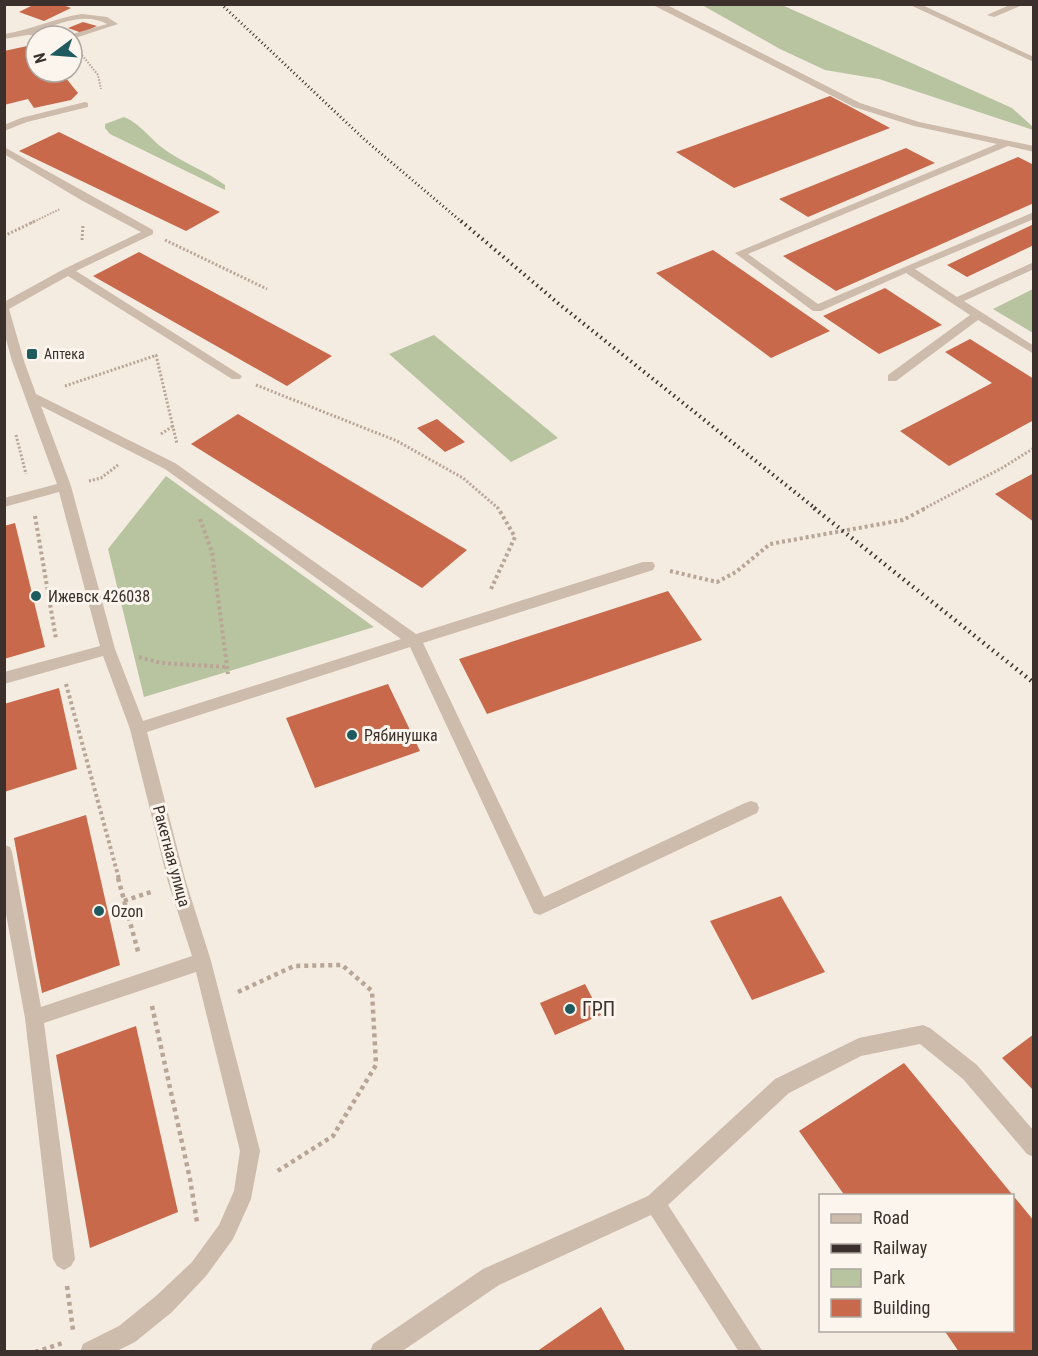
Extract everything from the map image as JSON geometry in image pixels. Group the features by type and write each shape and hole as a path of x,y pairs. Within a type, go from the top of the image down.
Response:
{"street":[{"path":"655,4 857,105 917,124 1034,149"},
{"path":"912,4 1034,60"},
{"path":"991,15 1021,4"},
{"path":"55,24 80,16 94,16 114,24 84,33"},
{"path":"4,37 24,34"},
{"path":"4,128 24,120 85,105"},
{"path":"1007,143 740,253 817,309 1034,214"},
{"path":"4,150 85,198 148,231"},
{"path":"4,308 68,271 148,231"},
{"path":"956,301 1034,265"},
{"path":"907,269 1034,351"},
{"path":"68,271 236,376"},
{"name":"Ракетная улица","path":"4,308 11,362 32,397 64,486 108,649 138,729 177,882 202,961 250,1151 244,1192 226,1232 199,1269 164,1304 127,1334 91,1352"},
{"path":"892,378 978,315"},
{"path":"32,397 170,466 414,640 540,907 751,808"},
{"path":"4,503 64,486"},
{"path":"138,729 648,566"},
{"path":"4,678 108,649"},
{"path":"4,852 34,1018 64,1259"},
{"path":"34,1018 202,961"},
{"path":"381,1352 491,1277 655,1203 782,1086 859,1047 923,1034 970,1072 1034,1147"},
{"path":"655,1203 752,1352"}],"path":[{"path":"84,58 98,75 102,89"},
{"path":"4,236 85,198 81,265"},
{"path":"148,231 267,289"},
{"path":"32,397 186,345"},
{"path":"156,355 184,477 212,552 231,698"},
{"path":"236,376 397,441 463,478 499,509 514,537 477,620"},
{"path":"648,566 717,582 736,572 770,544 903,520 1002,468 1034,448"},
{"path":"108,649 161,663 227,667"},
{"path":"124,901 146,981 190,1179 197,1224"},
{"path":"213,1003 294,966 342,965 372,992 376,1065 333,1136 244,1192"},
{"path":"35,1352 74,1339 64,1259"}],"green space":[{"path":"702,5 782,5 1012,108 1033,127 1033,130 879,79 825,70 780,49"},
{"path":"124,117 139,126 168,152 225,185 225,190 110,134 105,124"},
{"path":"1033,289 1033,333 993,309"},
{"path":"434,335 558,438 511,462 389,354"},
{"path":"166,476 374,627 144,697 108,549"}],"building":[{"path":"35,4 60,4 71,8 44,21 19,12"},
{"path":"83,22 97,26 84,32 84,24 78,24"},
{"path":"24,47 24,84 71,84 78,93 71,100 34,108 28,99 4,105 4,51"},
{"path":"830,96 890,128 734,188 676,152"},
{"path":"59,132 220,212 186,231 19,151"},
{"path":"906,148 935,163 808,217 779,199"},
{"path":"1018,157 1034,165 1034,203 836,291 783,256"},
{"path":"1034,224 1034,245 967,277 947,265"},
{"path":"713,250 830,331 771,358 656,273"},
{"path":"139,252 332,356 287,386 93,276"},
{"path":"885,288 942,325 879,354 823,316"},
{"path":"970,339 1034,379 1034,420 949,466 900,431 992,383 945,352"},
{"path":"238,414 467,550 422,588 191,444"},
{"path":"437,419 465,442 445,452 417,428"},
{"path":"1034,473 1034,522 995,494"},
{"path":"15,523 45,647 4,659 4,526"},
{"path":"668,591 702,640 487,714 459,659"},
{"name":"Рябинушка","path":"388,684 420,751 315,788 286,718"},
{"path":"59,688 77,769 4,792 4,704"},
{"path":"86,815 120,965 42,993 14,838"},
{"path":"781,896 825,972 752,1000 710,921"},
{"name":"ГРП","path":"585,984 601,1015 555,1035 540,1003"},
{"path":"136,1026 178,1212 90,1248 56,1055"},
{"path":"1034,1034 1034,1091 1002,1058"},
{"path":"904,1063 1012,1194 844,1194 799,1131"},
{"path":"1014,1197 1034,1221 1034,1352 959,1352 945,1332 1014,1332"},
{"path":"601,1307 626,1352 536,1352"}],"railway":[{"path":"221,4 365,140 463,223"},
{"path":"461,221 559,304 816,509"},
{"path":"814,508 1034,683"}],"place":[{"name":"Аптека","path":"32,354"},
{"name":"Ижевск 426038","path":"36,596"},
{"name":"Рябинушка","path":"352,735"},
{"name":"Ozon","path":"99,911"},
{"name":"ГРП","path":"570,1009"}]}
